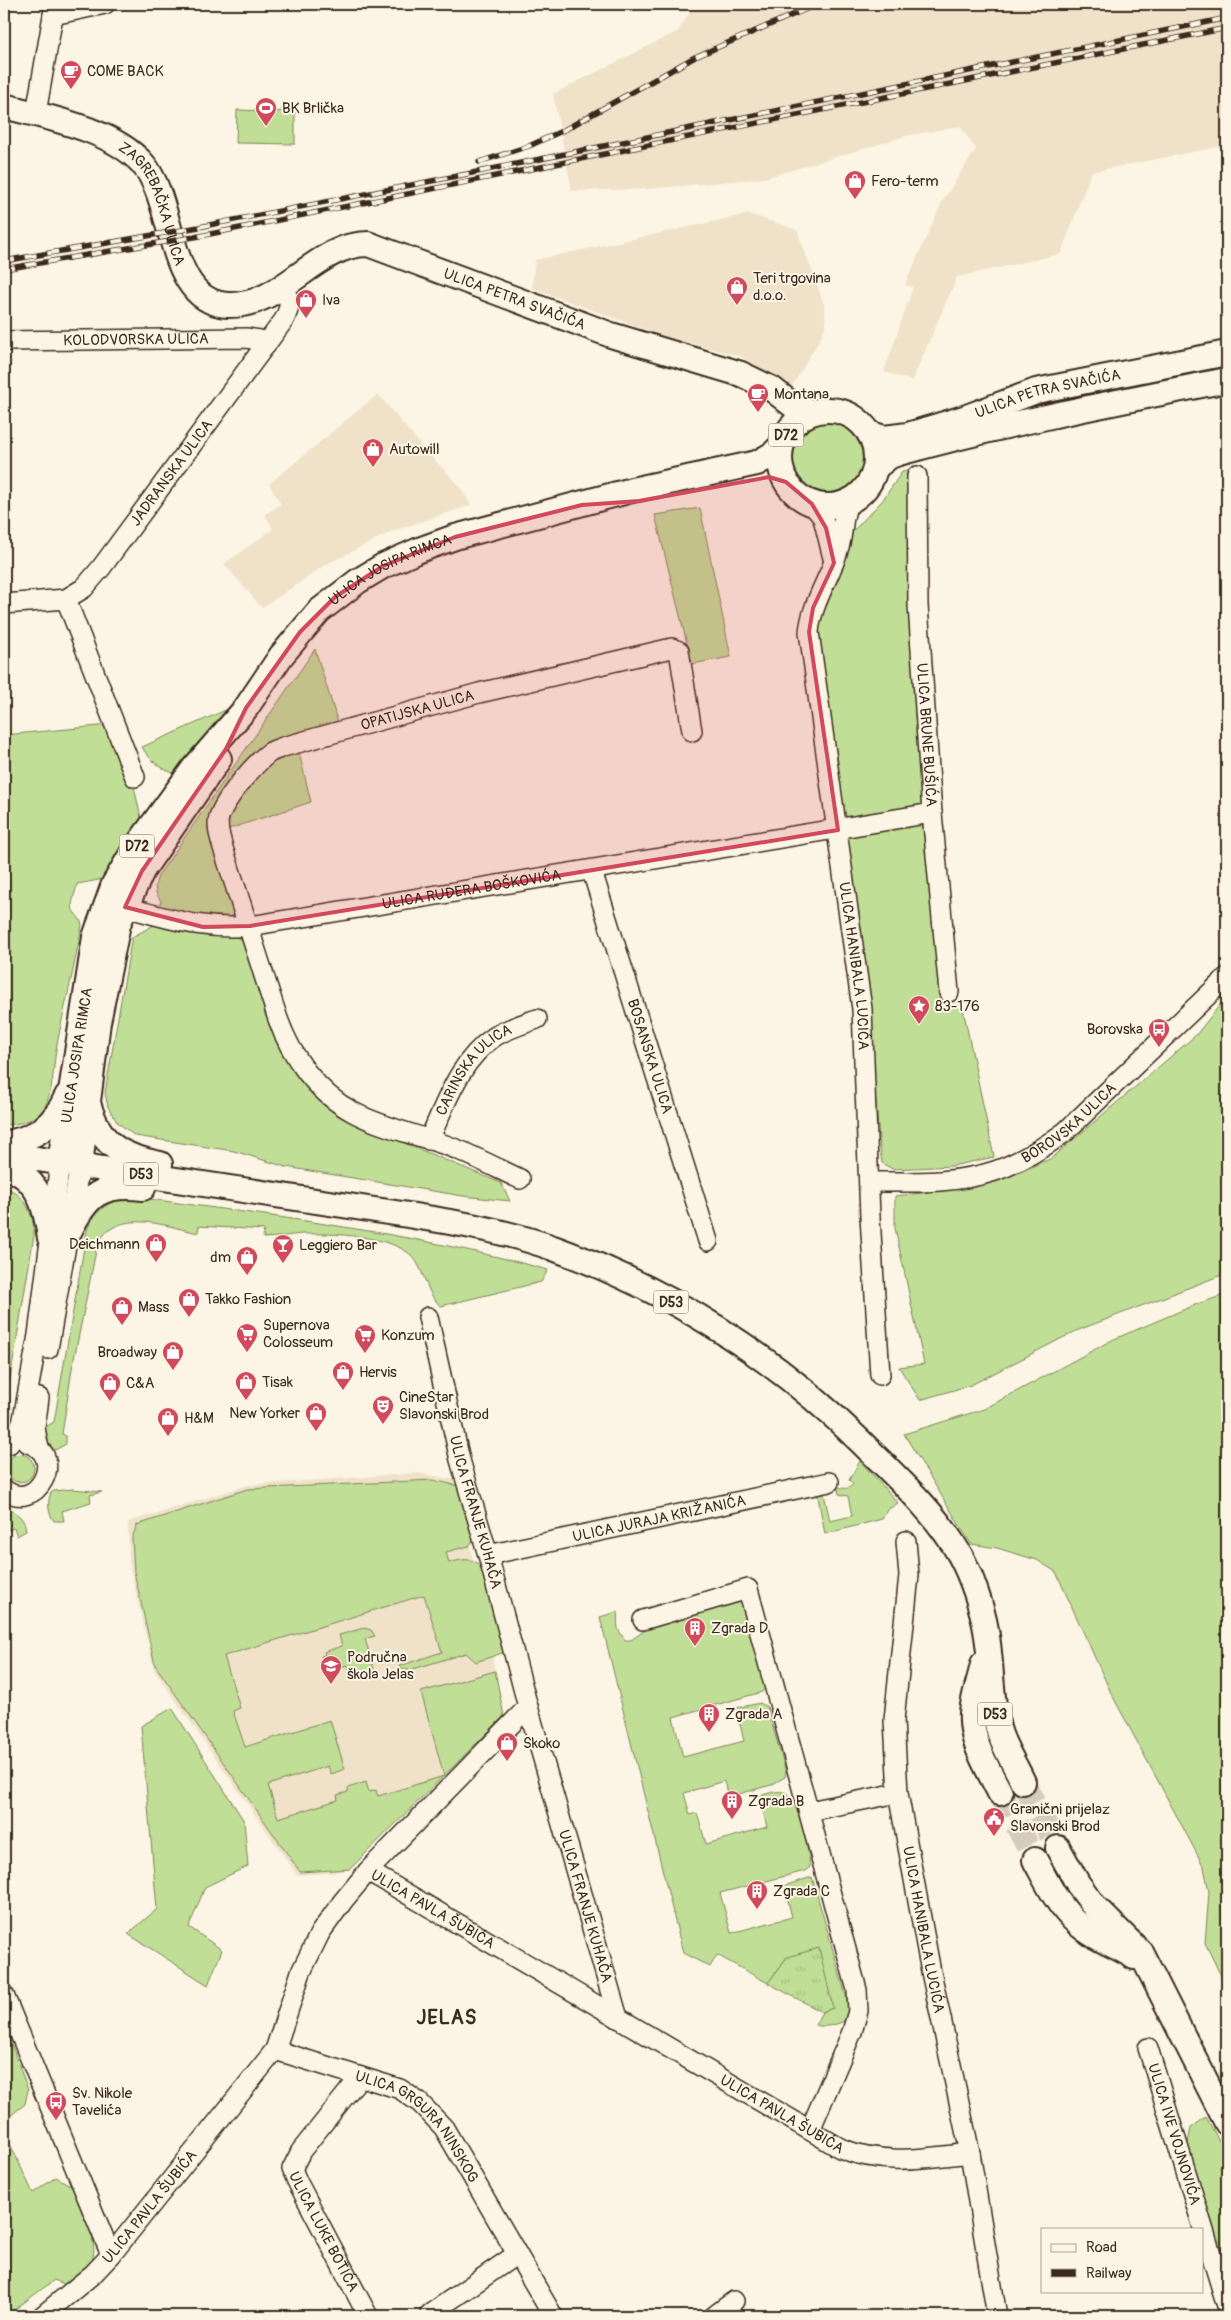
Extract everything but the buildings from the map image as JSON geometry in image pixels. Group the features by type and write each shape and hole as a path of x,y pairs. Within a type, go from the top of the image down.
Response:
{"main road":[{"name":"ZAGREBAČKA ULICA","path":"4,106 36,114 103,137 120,145 142,163 154,180 163,201 176,254 184,275 202,295 215,303 242,304 282,287"},
{"name":"ULICA PETRA SVAČIĆA","path":"282,287 340,249 355,244 368,244 603,332 726,369 772,389 796,407 814,412"},
{"name":"ULICA PETRA SVAČIĆA","path":"871,434 884,438 908,435 964,418 1036,391 1227,353"},
{"name":"ULICA PETRA SVAČIĆA","path":"876,468 890,456 966,434 1227,380"},
{"name":"ULICA PETRA SVAČIĆA","path":"756,383 770,400 781,418 782,442"},
{"name":"D72","path":"786,482 780,464 782,442 791,427 801,418 824,410 847,413 858,419 871,434"},
{"path":"786,482 797,495 812,504 837,506 849,502 866,487 876,468 877,456 871,434"},
{"name":"ULICA JOSIPA RIMCA","path":"70,1164 74,1078 95,937 226,749 238,728 246,708 306,625 335,597 358,581 419,550 455,536 522,518 582,505 632,490 757,463 773,454 782,442"},
{"name":"ULICA JOSIPA RIMCA","path":"582,505 639,501 760,478 769,477 786,482"},
{"name":"ULICA JOSIPA RIMCA","path":"70,1164 88,1104 98,1022 113,943 116,905"},
{"path":"4,1144 34,1135 51,1122 58,1113 74,1078"},
{"path":"4,1167 25,1177 38,1191 60,1235 86,1204 106,1189 121,1185 160,1188 192,1182 184,1171 163,1164 141,1160 116,1150 98,1131 88,1104"},
{"name":"D53","path":"4,1154 383,1211 504,1233 554,1248 606,1269 691,1313 758,1355 798,1385 844,1425 914,1496 947,1535 963,1562 984,1620 991,1688 999,1729 1023,1782"},
{"name":"D53","path":"987,1640 973,1706 972,1726 978,1747 1000,1793"},
{"path":"1058,1848 1087,1897 1110,1923 1138,1949 1227,2123"},
{"path":"1035,1860 1067,1914 1088,1932 1132,1957 1152,1977"}],"street":[{"path":"36,114 54,10 105,4"},
{"name":"JADRANSKA ULICA","path":"4,604 66,599 84,588 101,568 266,345 289,310 289,296 282,287"},
{"name":"KOLODVORSKA ULICA","path":"4,341 246,338 260,340 266,345"},
{"name":"ULICA BRUNE BUŠIĆA","path":"917,476 918,605 932,813 949,992"},
{"name":"ULICA HANIBALA LUCIĆA","path":"849,502 843,518 840,546 813,608 809,632 862,1009 869,1182 880,1375"},
{"path":"812,504 823,518 834,563"},
{"path":"66,599 135,777"},
{"name":"OPATIJSKA ULICA","path":"250,926 224,851 219,829 219,818 223,807 253,770 270,753 276,750 479,692 672,648 678,651 680,657 692,731"},
{"name":"ULICA RUĐERA BOŠKOVIĆA","path":"116,905 204,927 250,926 932,813"},
{"name":"BOSANSKA ULICA","path":"592,870 708,1241"},
{"name":"CARINSKA ULICA","path":"250,926 284,1038 299,1062 334,1099 353,1112 461,1151 520,1180"},
{"name":"BOROVSKA ULICA","path":"869,1182 921,1181 978,1175 1019,1161 1042,1149 1065,1132 1227,977"},
{"name":"CARINSKA ULICA","path":"429,1140 458,1076 469,1059 495,1036 536,1019"},
{"name":"ULICA JOSIPA RIMCA","path":"4,1490 17,1495 32,1492 42,1483 46,1476 46,1462 39,1449 35,1421 70,1164"},
{"name":"ULICA JOSIPA RIMCA","path":"6,1446 18,1433 22,1419 60,1235"},
{"name":"ULICA FRANJE KUHAČA","path":"428,1317 460,1460 488,1556 528,1708 618,2018"},
{"name":"ULICA JOSIPA RIMCA","path":"6,1446 24,1442 39,1449"},
{"name":"ULICA JURAJA KRIŽANIĆA","path":"488,1556 829,1482"},
{"name":"ULICA HANIBALA LUCIĆA","path":"906,1541 909,1575 894,1720 898,1793 931,1972 970,2153 997,2316"},
{"path":"643,1620 748,1589 857,1990 858,2011 852,2032 810,2130"},
{"path":"368,1871 528,1708"},
{"path":"809,1811 898,1793"},
{"name":"ULICA PAVLA ŠUBIĆA","path":"42,2316 93,2274 111,2254 275,2050 301,1972 320,1933 368,1871 840,2148 860,2156 893,2160 970,2153"},
{"path":"4,1994 111,2254"},
{"name":"ULICA IVE VOJNOVIĆA","path":"1148,2048 1203,2228"},
{"name":"ULICA GRGURA NINSKOG","path":"275,2050 400,2089 420,2103 444,2128 553,2316"},
{"name":"ULICA LUKE BOTIĆA","path":"360,2077 302,2151 292,2169 368,2316"},
{"name":"ULICA IVE VOJNOVIĆA","path":"1204,2231 1227,2306"},
{"path":"430,2314 517,2254"},
{"path":"714,2316 734,2301"}],"highlighted area":[{"path":"769,477 786,482 812,504 826,528 834,563 813,608 809,632 838,830 250,926 203,927 125,907 142,871 226,749 246,708 300,632 335,597 383,566 455,537 582,505 639,501"}],"shaded area":[{"path":"695,4 1227,4 1227,159 1223,146 1091,172 1061,254 957,277 912,381 884,372 913,287 905,285 942,202 976,149 960,126 906,136 765,178 649,189 572,191 553,94 678,31"},
{"path":"749,214 797,230 824,304 826,324 820,339 791,388 740,356 666,337 532,288 535,260"},
{"path":"378,394 424,449 458,484 471,505 393,531 327,564 262,608 224,564 273,529 265,514 281,504 269,484"},
{"name":"Područna škola Jelas","path":"418,1473 457,1480 504,1716 350,1869 332,1873 297,1875 154,1670 129,1563 128,1522 248,1485"}],"green space":[{"name":"BK Brlička","path":"237,110 295,112 295,144 236,143"},
{"path":"827,420 841,423 854,431 862,444 865,458 862,472 854,485 841,493 827,496 813,493 800,485 792,472 789,458 792,444 800,431 813,423"},
{"path":"910,470 911,562 943,975 938,992 942,1008 962,1004 994,1157 952,1166 892,1169 882,1163 880,1150 864,962 818,642 820,620 843,568 851,533 882,501 902,472"},
{"path":"700,508 731,657 692,664 655,515"},
{"path":"315,649 338,723 272,743 212,812 237,912 226,921 158,909 161,901 155,889 158,876"},
{"path":"228,709 176,774 156,764 142,747"},
{"path":"110,725 134,787 142,822 109,876 77,884 72,906 82,925 57,1044 49,1097 42,1111 34,1118 20,1123 4,1125 4,735"},
{"path":"298,748 311,802 226,830 230,813 236,802 268,762"},
{"path":"156,924 217,932 240,939 250,945 265,1015 299,1079 339,1116 501,1183 510,1201 463,1196 286,1167 234,1151 135,1136 117,1122 108,1107 105,1093 132,937"},
{"path":"1227,996 1227,1273 1076,1331 971,1385 920,1400 899,1367 924,1364 895,1228 895,1196 966,1188 1010,1176 1052,1158 1196,1035"},
{"path":"4,1187 18,1195 27,1206 34,1227 34,1235 4,1416"},
{"path":"129,1196 392,1235 445,1245 548,1270 541,1282 441,1306 432,1297 413,1257 391,1244 376,1240 344,1235 314,1234 263,1238 264,1230 199,1226 198,1233 156,1223 142,1222 128,1222 116,1226 105,1234 97,1246 72,1369 62,1434 66,1436 66,1444 55,1450 45,1441 44,1428 54,1422 87,1230 98,1212 109,1204"},
{"path":"1227,1294 1227,1988 1205,1943 1209,1892 1204,1867 1111,1693 1056,1572 1037,1560 997,1548 971,1544 904,1434 984,1409 1112,1340 1197,1304"},
{"path":"20,1454 30,1458 34,1468 30,1478 20,1482 10,1478 6,1468 10,1458"},
{"path":"860,1461 898,1503 887,1510 882,1519 825,1534 817,1492 824,1494 830,1521 852,1516 848,1496 839,1494 837,1486 846,1488 853,1484 849,1480"},
{"name":"Područna škola Jelas","path":"433,1480 463,1487 475,1538 469,1546 446,1552 449,1563 468,1560 476,1562 484,1570 504,1651 502,1653 476,1662 466,1653 410,1670 403,1670 399,1666 442,1652 424,1595 224,1656 240,1708 233,1711 245,1747 330,1720 345,1769 331,1774 328,1766 268,1785 278,1818 338,1800 337,1795 348,1792 348,1788 366,1782 369,1792 376,1790 378,1796 443,1776 350,1869 300,1872 155,1665 134,1572 132,1538 137,1525 247,1489"},
{"path":"73,1489 102,1492 90,1495 91,1502 62,1511 64,1521 54,1521 50,1515 49,1507 51,1493"},
{"path":"4,1506 22,1519 26,1531 17,1536 14,1528 4,1531"},
{"path":"736,1602 742,1603 765,1688 762,1692 673,1717 683,1757 744,1741 736,1708 760,1703 767,1707 786,1772 785,1777 771,1785 728,1797 724,1781 684,1793 690,1815 697,1813 706,1844 767,1827 759,1796 780,1792 786,1793 791,1798 799,1816 808,1850 810,1867 805,1871 720,1893 731,1933 792,1917 784,1886 812,1877 848,2003 849,2013 845,2021 830,2026 815,2025 822,2012 833,2008 787,1957 768,1983 717,1955 710,1967 683,1953 600,1617 617,1612 619,1631 625,1640 631,1640 648,1628"},
{"path":"364,1628 371,1630 375,1636 365,1639 375,1672 352,1680 348,1665 326,1671 321,1656 325,1655 324,1652 342,1646 339,1635"},
{"path":"495,1671 504,1716 444,1776 421,1692"},
{"path":"172,1708 244,1821 248,1866 205,1887 189,1927 222,1950 208,1985 128,1934 157,1909 141,1726"},
{"path":"819,1948 833,2008 822,2012 768,1983 787,1957"},
{"path":"4,2025 28,2090 25,2104 4,2121"},
{"path":"1206,2117 1227,2156 1227,2278 1187,2148 1191,2128"},
{"path":"4,2131 33,2193 56,2177 72,2186 92,2234 94,2251 92,2262 69,2286 54,2280 6,2316 4,2316"}],"tunnel":[{"path":"1023,1782 1058,1848"},
{"path":"1000,1793 1035,1860"}],"railway":[{"path":"479,162 529,146 564,130 695,57 818,4"},
{"path":"4,261 199,227 472,173 1227,18"},
{"path":"4,269 200,236 1227,28"}],"place":[{"name":"COME BACK","path":"71,90"},
{"name":"BK Brlička","path":"266,127"},
{"name":"Fero-term","path":"855,200"},
{"name":"Teri trgovina d.o.o.","path":"737,306"},
{"name":"Iva","path":"306,319"},
{"name":"Montana","path":"758,413"},
{"name":"Autowill","path":"373,468"},
{"name":"83-176","path":"919,1025"},
{"name":"Borovska","path":"1159,1048"},
{"name":"Deichmann","path":"156,1263"},
{"name":"Leggiero Bar","path":"283,1264"},
{"name":"dm","path":"247,1276"},
{"name":"Takko Fashion","path":"189,1318"},
{"name":"Mass","path":"122,1326"},
{"name":"Supernova Colosseum","path":"247,1353"},
{"name":"Konzum","path":"365,1354"},
{"name":"Broadway","path":"173,1371"},
{"name":"Hervis","path":"343,1391"},
{"name":"Tisak","path":"246,1401"},
{"name":"C&A","path":"110,1402"},
{"name":"CineStar Slavonski Brod","path":"383,1425"},
{"name":"New Yorker","path":"316,1432"},
{"name":"H&M","path":"168,1437"},
{"name":"Zgrada D","path":"695,1647"},
{"name":"Područna škola Jelas","path":"331,1685"},
{"name":"Zgrada A","path":"709,1733"},
{"name":"Skoko","path":"507,1762"},
{"name":"Zgrada B","path":"732,1820"},
{"name":"Granični prijelaz Slavonski Brod","path":"994,1837"},
{"name":"Zgrada C","path":"757,1910"},
{"name":"Sv. Nikole Tavelića","path":"56,2121"}],"district":[{"name":"JELAS","path":"447,2017"}]}
